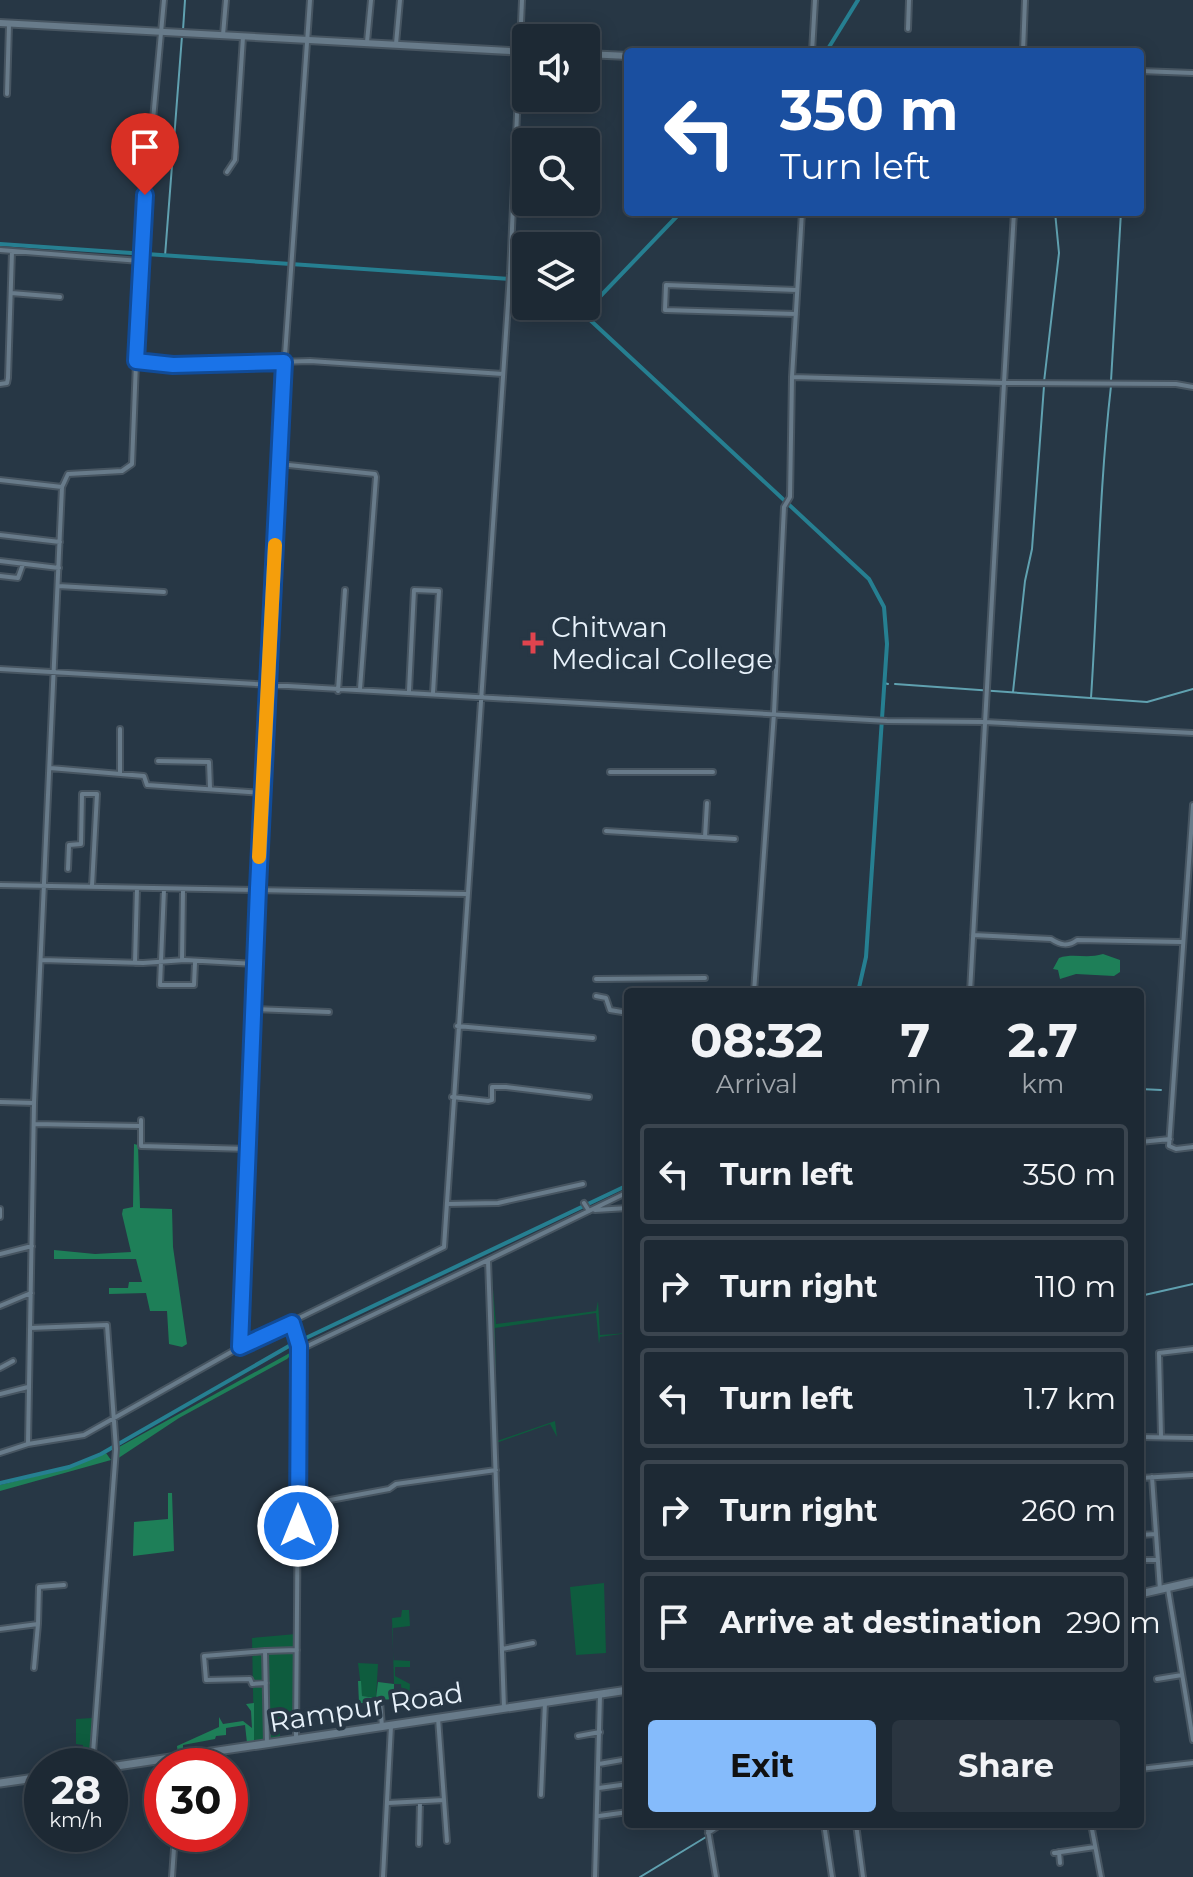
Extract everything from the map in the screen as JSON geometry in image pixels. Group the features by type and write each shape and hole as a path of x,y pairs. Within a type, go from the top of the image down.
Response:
{"main road":[{"path":"1144,1593 1193,1582"},
{"name":"Rampur Road","path":"247,1748 624,1691"},
{"path":"0,1783 24,1780"}],"street":[{"path":"28,1444 34,1103 56,672 62,487 68,474 122,471 132,464 141,257 164,0"},
{"path":"223,35 226,0"},
{"path":"240,1347 258,888 284,362 310,0"},
{"path":"367,42 371,0"},
{"path":"396,44 400,0"},
{"path":"522,0 522,24"},
{"path":"812,48 815,0"},
{"path":"908,29 909,0"},
{"path":"1023,48 1025,0"},
{"path":"0,23 512,51"},
{"path":"7,94 9,23"},
{"path":"227,172 235,160 243,37"},
{"path":"600,55 624,56"},
{"path":"1144,71 1193,73"},
{"path":"0,1453 28,1444 84,1435 240,1347 444,1247 519,112"},
{"path":"754,988 785,503 789,498 792,377 802,216"},
{"path":"970,988 1014,216"},
{"path":"0,250 141,257"},
{"path":"0,384 5,384 8,378 12,251"},
{"path":"796,314 665,310 666,285 797,290"},
{"path":"11,293 60,297"},
{"path":"136,361 173,365 284,362 503,374"},
{"path":"792,377 1176,384 1193,387"},
{"path":"279,464 375,474 360,689"},
{"path":"0,480 62,487"},
{"path":"0,535 60,542"},
{"path":"0,561 59,568"},
{"path":"0,576 18,578 23,564"},
{"path":"58,586 164,592"},
{"path":"338,691 345,590"},
{"path":"409,691 414,590 439,591 433,693"},
{"path":"0,669 887,721 985,722 1193,733"},
{"path":"120,729 120,773"},
{"path":"158,761 209,762 210,788"},
{"path":"50,768 144,776 147,785 263,793"},
{"path":"610,772 713,772"},
{"path":"68,869 69,845 81,844 82,794 97,794 92,886"},
{"path":"705,837 707,803"},
{"path":"1193,805 1170,1139 1172,1148 1193,1147"},
{"path":"606,831 735,839"},
{"path":"0,885 466,894"},
{"path":"135,963 137,888"},
{"path":"164,889 160,985 194,985 195,963"},
{"path":"182,960 183,889"},
{"path":"973,935 1051,939 1059,944 1071,944 1077,940 1182,942"},
{"path":"41,960 135,963 182,960 255,964"},
{"path":"596,979 705,978"},
{"path":"596,996 606,998 610,1010 624,1012"},
{"path":"254,1009 329,1012"},
{"path":"457,1026 593,1038"},
{"path":"452,1097 488,1101 492,1100 492,1087 589,1097"},
{"path":"0,1102 34,1103"},
{"path":"34,1124 141,1123 141,1146 249,1149"},
{"path":"1144,1142 1170,1139"},
{"path":"447,1204 498,1203 583,1184"},
{"path":"298,1349 624,1194"},
{"path":"584,1203 588,1210"},
{"path":"588,1210 624,1208"},
{"path":"0,1209 0,1217"},
{"path":"0,1254 33,1245"},
{"path":"488,1260 504,1708"},
{"path":"0,1306 31,1293"},
{"path":"292,1323 298,1349 296,1740"},
{"path":"30,1328 107,1325 116,1449 93,1748"},
{"path":"1161,1436 1159,1353 1193,1349"},
{"path":"0,1368 13,1361"},
{"path":"0,1394 28,1387"},
{"path":"1144,1437 1193,1438"},
{"path":"298,1506 389,1489 396,1484 496,1470"},
{"path":"1144,1478 1193,1475"},
{"path":"1152,1477 1158,1560 1193,1740"},
{"path":"1144,1535 1156,1534"},
{"path":"1144,1560 1158,1560"},
{"path":"34,1668 39,1587 64,1585"},
{"path":"0,1629 38,1624"},
{"path":"502,1649 533,1643"},
{"path":"266,1683 252,1684 250,1679 206,1680 204,1656 297,1650"},
{"path":"265,1651 267,1744"},
{"path":"1157,1679 1182,1675"},
{"path":"595,1877 600,1695"},
{"path":"380,1701 382,1727"},
{"path":"541,1795 545,1702"},
{"path":"438,1718 447,1841"},
{"path":"383,1877 391,1726"},
{"path":"578,1736 600,1732"},
{"path":"599,1764 624,1760"},
{"path":"1144,1769 1193,1763"},
{"path":"598,1788 624,1785"},
{"path":"388,1803 444,1800"},
{"path":"419,1844 420,1802"},
{"path":"598,1816 624,1813"},
{"path":"707,1828 716,1877"},
{"path":"708,1833 715,1828"},
{"path":"825,1828 832,1877"},
{"path":"857,1828 863,1877"},
{"path":"1092,1828 1101,1877"},
{"path":"1060,1863 1057,1853 1095,1847"},
{"path":"172,1877 174,1852"}],"green space":[{"path":"1103,954 1120,960 1120,972 1114,976 1076,974 1060,979 1058,970 1053,969 1059,958"},
{"path":"134,1144 138,1145 140,1208 172,1209 173,1247 187,1344 182,1347 169,1344 167,1311 150,1311 146,1293 109,1294 109,1288 128,1288 129,1282 142,1282 136,1259 54,1259 54,1250 95,1254 131,1252 122,1214 123,1209 133,1207"},
{"path":"491,1265 496,1324 596,1311 598,1301 600,1335 624,1333 600,1337 599,1344 596,1313 495,1328 497,1441 555,1421 557,1437 550,1424 495,1442"},
{"path":"297,1349 287,1359 179,1418 117,1459 119,1447"},
{"path":"106,1453 111,1460 0,1491 0,1485 69,1468"},
{"path":"168,1493 172,1493 174,1551 133,1556 134,1522 168,1519"},
{"path":"604,1583 606,1653 576,1655 570,1587"},
{"path":"402,1610 409,1610 410,1626 393,1628 393,1651 392,1618 401,1617"},
{"path":"296,1634 295,1718 279,1718 280,1738 254,1742 252,1638"},
{"path":"393,1660 410,1661 410,1667 395,1667 395,1676 410,1684 409,1700 402,1700 401,1684 394,1684"},
{"path":"358,1663 378,1664 376,1698 362,1696"},
{"path":"358,1681 361,1681 362,1696 376,1698 378,1682 394,1684 394,1699 379,1700 377,1712 366,1712 366,1703 359,1703"},
{"path":"254,1703 254,1742 247,1743 245,1725 226,1728 226,1735 216,1736 215,1739 177,1748 177,1746 219,1727 219,1717 223,1724 243,1721 252,1728 251,1711 246,1704"},
{"path":"92,1718 91,1748 76,1744 76,1719"}],"waterway":[{"path":"183,30 185,0"},
{"path":"828,48 858,0"},
{"path":"165,256 182,36"},
{"path":"600,297 677,216"},
{"path":"1044,382 1059,253 1055,216"},
{"path":"1111,381 1121,216"},
{"path":"0,244 512,279"},
{"path":"590,320 869,579 884,607 887,644 866,957 859,988"},
{"path":"1013,692 1025,581 1032,549 1044,386"},
{"path":"1091,698 1101,503 1111,386"},
{"path":"884,683 888,684"},
{"path":"895,684 1147,702 1193,689"},
{"path":"1144,1089 1161,1090"},
{"path":"0,1483 69,1467 101,1454 289,1346 624,1187"},
{"path":"1144,1295 1193,1284"},
{"path":"640,1877 706,1837"}],"slow traffic":[{"path":"259,857 275,545"}],"place":[{"name":"Chitwan Medical College","path":"533,643"}],"route":[{"path":"145,195 136,361 173,365 284,362 258,888 240,1347 292,1323 295,1328 299,1346 298,1526"}]}
